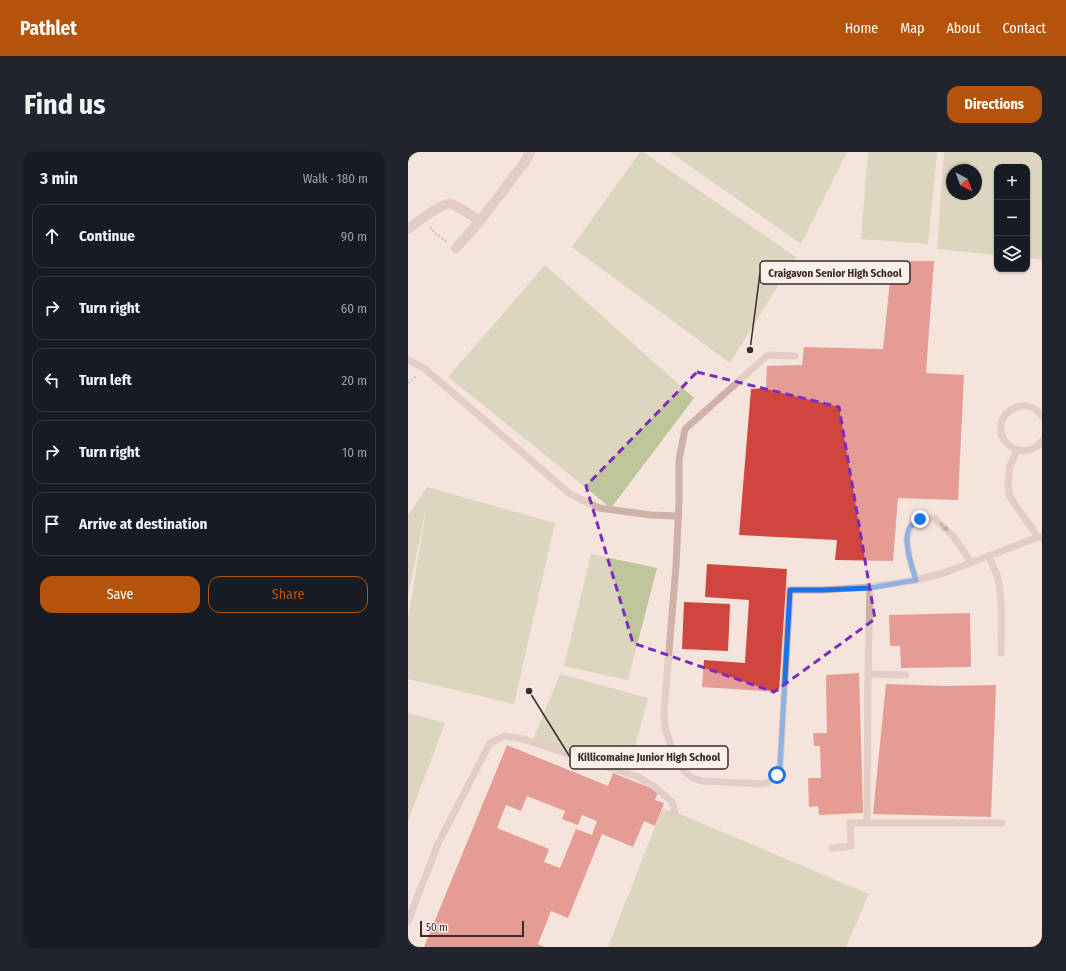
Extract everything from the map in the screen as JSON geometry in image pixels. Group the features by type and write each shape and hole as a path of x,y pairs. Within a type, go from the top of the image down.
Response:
{"street":[{"path":"456,248 480,221 530,152"},
{"path":"408,229 437,208 448,204 453,205 480,221"}],"lane":[{"path":"795,356 768,355 684,429 679,460 676,566 664,712 665,728 671,746 685,772 693,778 702,781 762,784 770,782 777,775 780,767 790,590 870,588 916,580 944,573 1040,537 1014,503 1009,494 1008,483 1010,466 1017,450"},
{"path":"408,360 424,368 570,494 599,508 651,515 678,516"},
{"path":"1042,416 1033,408 1018,406 1006,414 1002,421 1001,428 1002,435 1006,442 1017,450 1025,451 1032,449 1042,441"},
{"path":"916,580 909,556 907,539 910,527 920,519 934,518 953,536 972,562"},
{"path":"988,556 998,578 1000,590 1001,653"},
{"path":"867,823 870,588"},
{"path":"868,674 906,675"},
{"path":"408,920 438,844 490,743 505,736 523,739 638,777 656,788 672,802 675,812"},
{"path":"832,848 851,846 850,823 1002,823"}],"path":[{"path":"422,219 436,234 456,248"}],"highlighted area":[{"path":"697,372 839,407 875,619 774,692 633,643 586,486"}],"green space":[{"path":"640,152 643,152 796,257 730,363 572,247"},
{"path":"670,152 847,152 801,244"},
{"path":"868,152 937,152 928,244 861,239"},
{"path":"944,152 1042,152 1042,260 1030,258 1030,164 994,164 994,255 937,249"},
{"path":"545,265 694,398 611,508 448,377"},
{"path":"427,487 555,523 514,704 408,679 408,619 427,504 408,595 408,515"},
{"path":"591,554 657,568 628,680 564,666"},
{"path":"560,674 648,698 628,774 532,742"},
{"path":"408,713 445,723 408,821"},
{"path":"662,809 675,812 869,894 846,947 608,947"}],"building":[{"path":"892,261 934,261 926,373 964,375 958,500 898,498 893,561 835,560 837,540 739,535 751,389 766,388 767,366 802,365 804,347 883,349"},
{"path":"707,564 787,569 779,692 702,687 704,660 745,663 749,600 705,597"},
{"path":"684,602 730,604 728,651 682,649"},
{"path":"970,613 971,667 901,668 900,646 890,646 889,615"},
{"path":"859,673 863,813 819,815 818,806 809,807 808,778 821,778 820,746 814,746 813,733 827,733 826,675"},
{"path":"886,684 944,686 996,685 991,817 873,814"},
{"path":"507,745 608,786 613,773 658,791 655,800 664,803 655,826 644,821 633,847 602,834 568,918 551,911 538,944 544,947 424,947","holes":["527,796 565,811 562,819 578,825 582,815 597,821 592,835 576,829 560,868 544,862 549,849 497,828 506,805 521,811"]}],"place":[{"name":"Craigavon Senior High School","path":"750,350"},
{"name":"Killicomaine Junior High School","path":"529,691"}],"route":[{"path":"777,775 780,767 790,590 870,588 916,580 909,556 907,539 910,527 920,519"}]}
